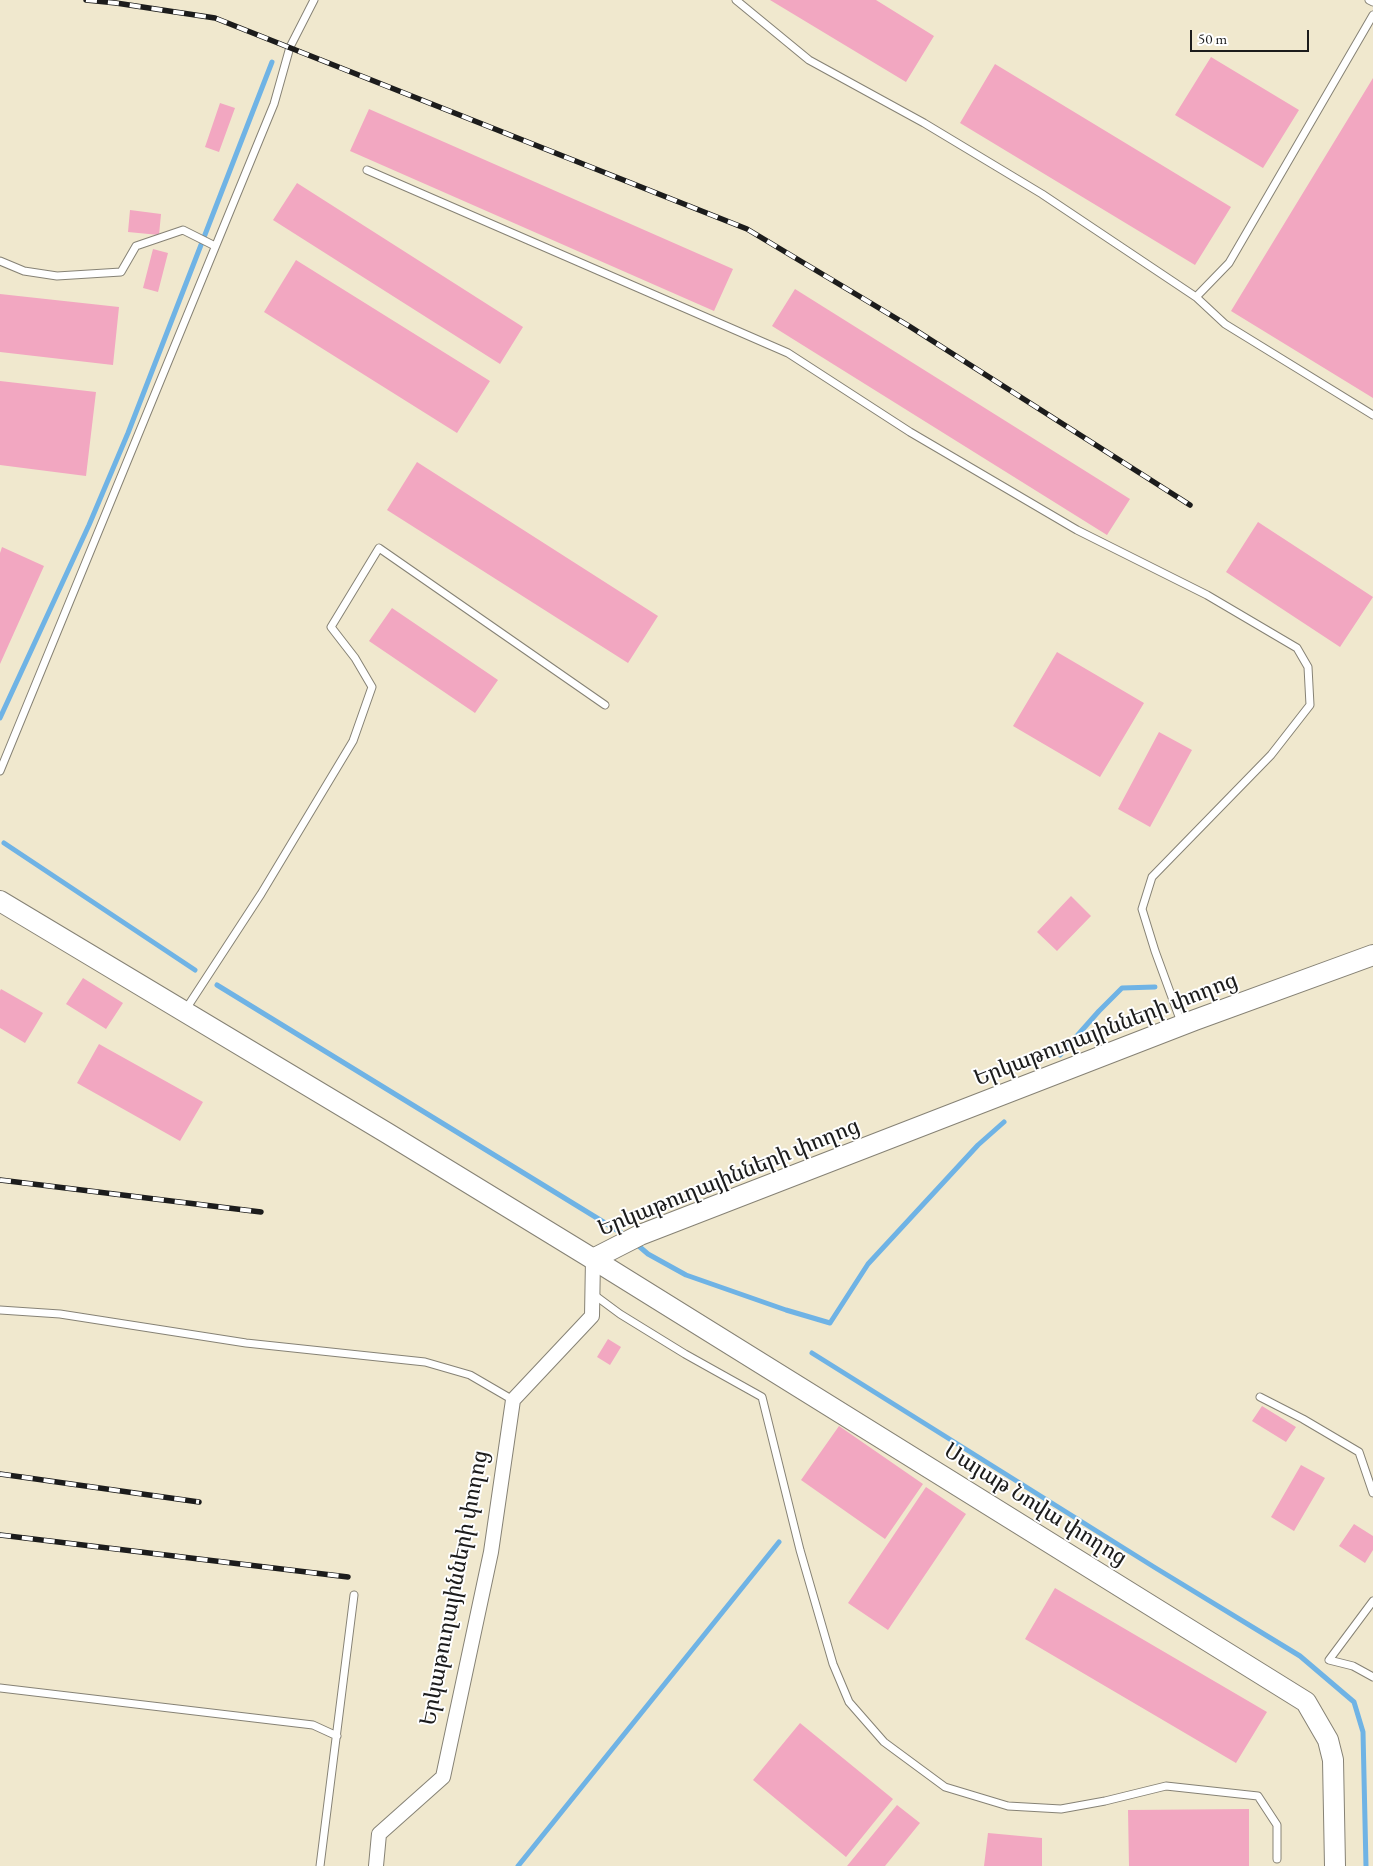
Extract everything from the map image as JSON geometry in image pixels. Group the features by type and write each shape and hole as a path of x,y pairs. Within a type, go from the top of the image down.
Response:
{"main road":[{"name":"Սայաթ Նովա փողոց","path":"0,901 593,1259 1306,1702 1328,1740 1333,1760 1335,1866"},
{"name":"Երկաթուղայինների փողոց","path":"593,1259 640,1235 1182,1025 1373,956"}],"street":[{"name":"Երկաթուղայինների փողոց","path":"376,1866 379,1834 443,1777 491,1552 512,1400 592,1316 593,1259"}],"lane":[{"path":"0,771 212,245 274,104 290,47 314,0"},
{"path":"736,0 809,60 924,123 1042,194 1196,297 1225,324 1373,415"},
{"path":"1369,0 1373,2"},
{"path":"1196,297 1229,263 1373,15"},
{"path":"367,170 788,354 910,432 1077,530 1207,595 1296,648 1308,667 1310,705 1271,755 1152,877 1142,909 1155,952 1182,1025"},
{"path":"0,261 24,271 57,276 121,272 136,246 183,230 212,245"},
{"path":"184,1012 261,894 353,741 372,688 356,658 331,627 379,548 605,705"},
{"path":"592,1294 620,1314 669,1344 762,1397 800,1550 833,1664 849,1702 884,1742 945,1787 1008,1806 1061,1809 1105,1801 1166,1786 1258,1796 1277,1824 1278,1860"},
{"path":"0,1310 60,1314 246,1343 425,1362 470,1375 512,1400"},
{"path":"1260,1397 1303,1419 1359,1452 1373,1493"},
{"path":"320,1866 354,1595"},
{"path":"1373,1602 1329,1660 1353,1666 1373,1677"},
{"path":"0,1688 313,1726 337,1736"}],"building":[{"path":"770,0 876,0 934,36 906,82"},
{"path":"1211,57 1299,110 1263,168 1175,115"},
{"path":"995,64 1231,207 1195,265 960,123"},
{"path":"1373,78 1373,398 1231,311"},
{"path":"220,103 235,108 219,152 205,147"},
{"path":"369,109 733,269 714,311 350,151"},
{"path":"297,183 523,327 500,364 273,220"},
{"path":"130,210 161,214 159,235 128,232"},
{"path":"153,249 168,253 158,292 143,288"},
{"path":"296,260 490,381 457,433 264,312"},
{"path":"795,289 1130,499 1107,535 772,326"},
{"path":"0,294 119,307 113,365 0,352"},
{"path":"0,381 96,392 86,476 0,465"},
{"path":"417,462 658,616 628,663 387,510"},
{"path":"1258,522 1373,597 1340,647 1226,572"},
{"path":"2,547 44,566 0,664 0,553"},
{"path":"392,608 498,680 475,713 369,641"},
{"path":"1057,652 1144,703 1100,777 1013,726"},
{"path":"1159,732 1192,750 1150,827 1118,809"},
{"path":"1071,896 1091,916 1057,951 1037,932"},
{"path":"83,978 123,1003 106,1029 66,1004"},
{"path":"1,989 43,1013 25,1043 0,1028"},
{"path":"99,1044 203,1102 180,1141 77,1083"},
{"path":"608,1339 621,1347 610,1365 597,1357"},
{"path":"1262,1406 1296,1427 1286,1442 1252,1421"},
{"path":"839,1426 923,1484 885,1539 801,1480"},
{"path":"1301,1465 1325,1478 1294,1531 1271,1517"},
{"path":"926,1487 966,1514 888,1630 848,1603"},
{"path":"1354,1524 1373,1536 1373,1550 1365,1563 1339,1546"},
{"path":"1055,1588 1267,1712 1236,1763 1025,1639"},
{"path":"800,1723 893,1799 846,1857 753,1780"},
{"path":"897,1805 920,1823 885,1866 847,1866"},
{"path":"1249,1809 1249,1866 1129,1866 1128,1810"},
{"path":"988,1833 1042,1838 1042,1866 984,1866"}],"waterway":[{"path":"0,718 89,525 128,433 272,62"},
{"path":"4,843 195,970"},
{"path":"217,985 628,1237"},
{"path":"1060,1055 1122,988 1155,987"},
{"path":"634,1242 648,1254 686,1275 786,1310 830,1323 868,1264 978,1145 1004,1122"},
{"path":"812,1353 1300,1656 1354,1702 1363,1732 1366,1866"},
{"path":"518,1866 779,1542"}],"railway":[{"path":"86,0 215,18 747,229 909,326 1190,505"},
{"path":"0,1180 261,1212"},
{"path":"0,1474 199,1502"},
{"path":"0,1535 348,1577"}]}
